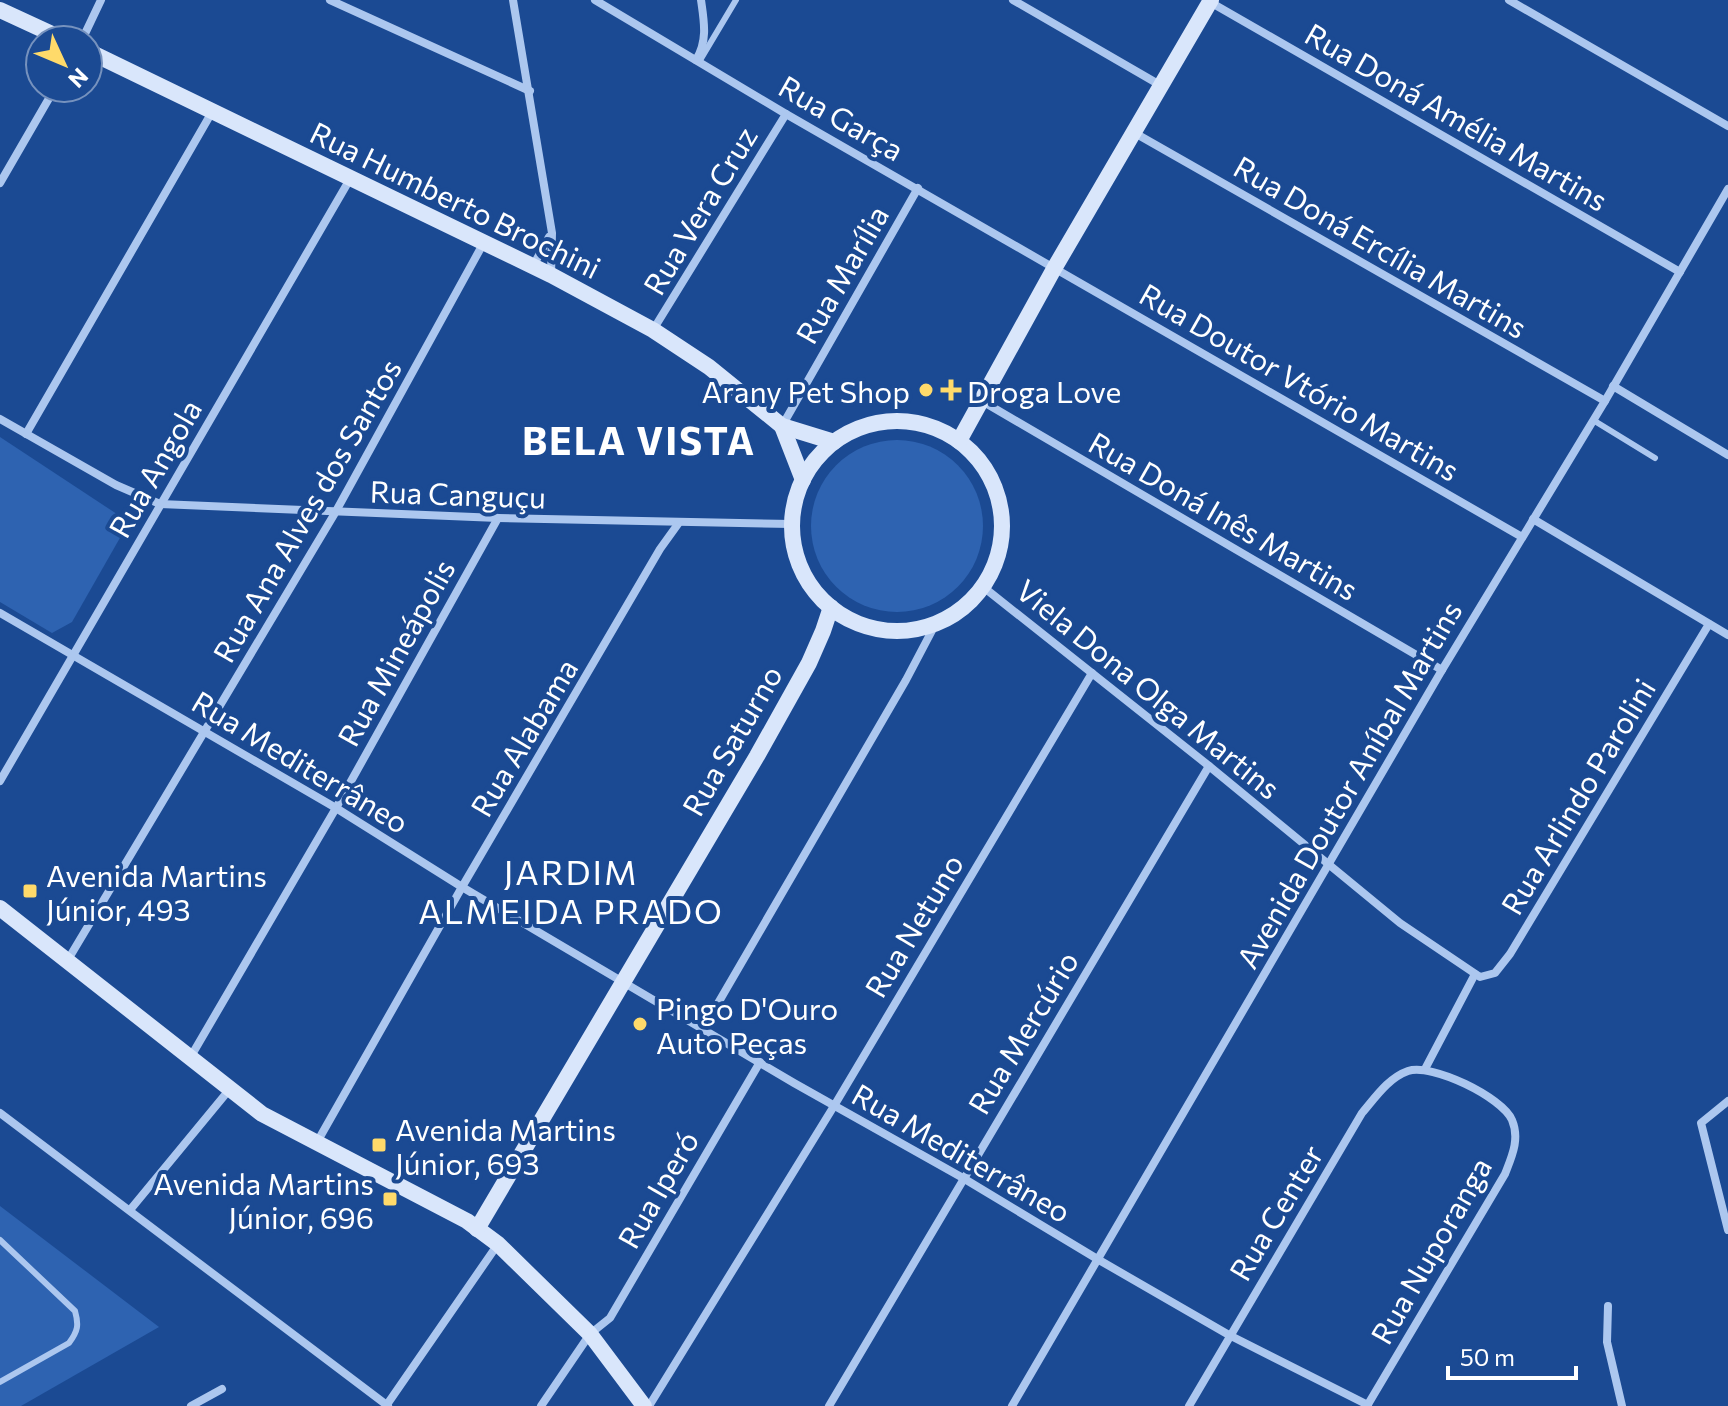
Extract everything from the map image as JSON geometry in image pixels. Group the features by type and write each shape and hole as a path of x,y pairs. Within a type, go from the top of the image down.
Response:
{"street":[{"path":"90,24 101,0"},
{"path":"330,0 530,91"},
{"path":"351,10 352,0"},
{"path":"513,0 552,233 551,275"},
{"name":"Rua Garça","path":"585,0 606,7"},
{"name":"Rua Garça","path":"595,0 786,114 1055,267"},
{"path":"698,61 705,39 701,0"},
{"path":"1013,0 1160,85"},
{"path":"1509,0 1728,126"},
{"path":"959,441 1132,132 1210,1"},
{"name":"Rua Doná Amélia Martins","path":"1210,1 1680,272"},
{"path":"0,10 30,24"},
{"name":"Rua Humberto Brochini","path":"104,59 551,275 653,330 709,367 782,426 834,442"},
{"path":"0,183 46,104"},
{"path":"26,434 213,111"},
{"name":"Rua Vera Cruz","path":"653,330 786,114"},
{"name":"Rua Doná Ercília Martins","path":"1132,132 1605,401"},
{"name":"Rua Angola","path":"0,781 350,179"},
{"name":"Rua Marília","path":"782,426 918,188"},
{"name":"Avenida Doutor Aníbal Martins","path":"1012,1406 1442,670 1605,401 1728,189"},
{"path":"533,266 552,233"},
{"name":"Rua Ana Alves dos Santos","path":"66,963 335,513 483,244"},
{"name":"Rua Doutor Vtório Martins","path":"1055,267 1522,537"},
{"path":"1613,386 1728,455"},
{"name":"Rua Doná Inês Martins","path":"982,401 1442,670"},
{"name":"Rua Canguçu","path":"0,419 116,485 160,504 678,524 792,524"},
{"path":"896,421 928,425 959,441 983,465 992,481 1001,516 998,553 982,586 962,608 936,623 905,630 873,628 831,607 809,584 802,570 796,555 792,524 795,501 803,480 822,453 834,442 863,426 896,421"},
{"name":"Rua Humberto Brochini","path":"782,426 803,480"},
{"name":"Rua Mineápolis","path":"190,1059 336,808 498,518"},
{"path":"1533,519 1728,635"},
{"name":"Rua Alabama","path":"316,1144 462,887 660,549 678,524"},
{"name":"Viela Dona Olga Martins","path":"982,586 1400,923 1475,974"},
{"name":"Rua Saturno","path":"477,1229 809,663 831,607"},
{"name":"Rua Mediterrâneo","path":"0,613 336,808 462,887 1099,1260 1229,1335 1367,1406"},
{"path":"703,1029 936,623"},
{"name":"Rua Arlindo Parolini","path":"1475,974 1488,977 1502,965 1709,624"},
{"name":"Rua Netuno","path":"646,1406 834,1106 1092,673"},
{"name":"Rua Mercúrio","path":"829,1406 1209,766"},
{"path":"0,908 66,963 262,1114 381,1175 498,1244 590,1334 646,1406"},
{"path":"1425,1069 1475,974"},
{"name":"Rua Iperó","path":"541,1406 590,1334 610,1318 760,1062"},
{"name":"Rua Center","path":"1189,1406 1362,1113 1393,1080 1409,1070 1425,1069"},
{"name":"Rua Nuporanga","path":"1367,1406 1505,1174 1515,1150 1516,1131 1510,1116 1496,1102 1446,1075 1425,1069"},
{"path":"130,1210 229,1090"},
{"path":"1728,1101 1701,1123 1728,1230"},
{"path":"0,1113 387,1406 498,1244"},
{"path":"1608,1306 1607,1342 1622,1406"},
{"path":"191,1406 222,1389"}],"lane":[{"path":"698,61 736,0"},
{"path":"1593,420 1655,458"},
{"path":"0,1240 75,1311 79,1325 69,1343 0,1382"}],"shaded area":[{"path":"0,437 129,522 72,622 52,633 0,602"},
{"path":"897,440 930,447 958,465 976,493 983,526 976,559 958,587 930,605 897,612 864,605 836,587 818,559 811,526 818,493 836,465 864,447"},
{"path":"0,1206 159,1327 21,1406 0,1406"}],"place":[{"name":"Arany Pet Shop","path":"926,390"},
{"name":"Droga Love","path":"951,390"},
{"name":"Avenida Martins Júnior, 493","path":"30,891"},
{"name":"Pingo D'Ouro Auto Peças","path":"640,1024"},
{"name":"Avenida Martins Júnior, 693","path":"379,1145"},
{"name":"Avenida Martins Júnior, 696","path":"390,1199"}],"district":[{"name":"BELA VISTA","path":"639,439"},
{"name":"JARDIM ALMEIDA PRADO","path":"571,890"}]}
